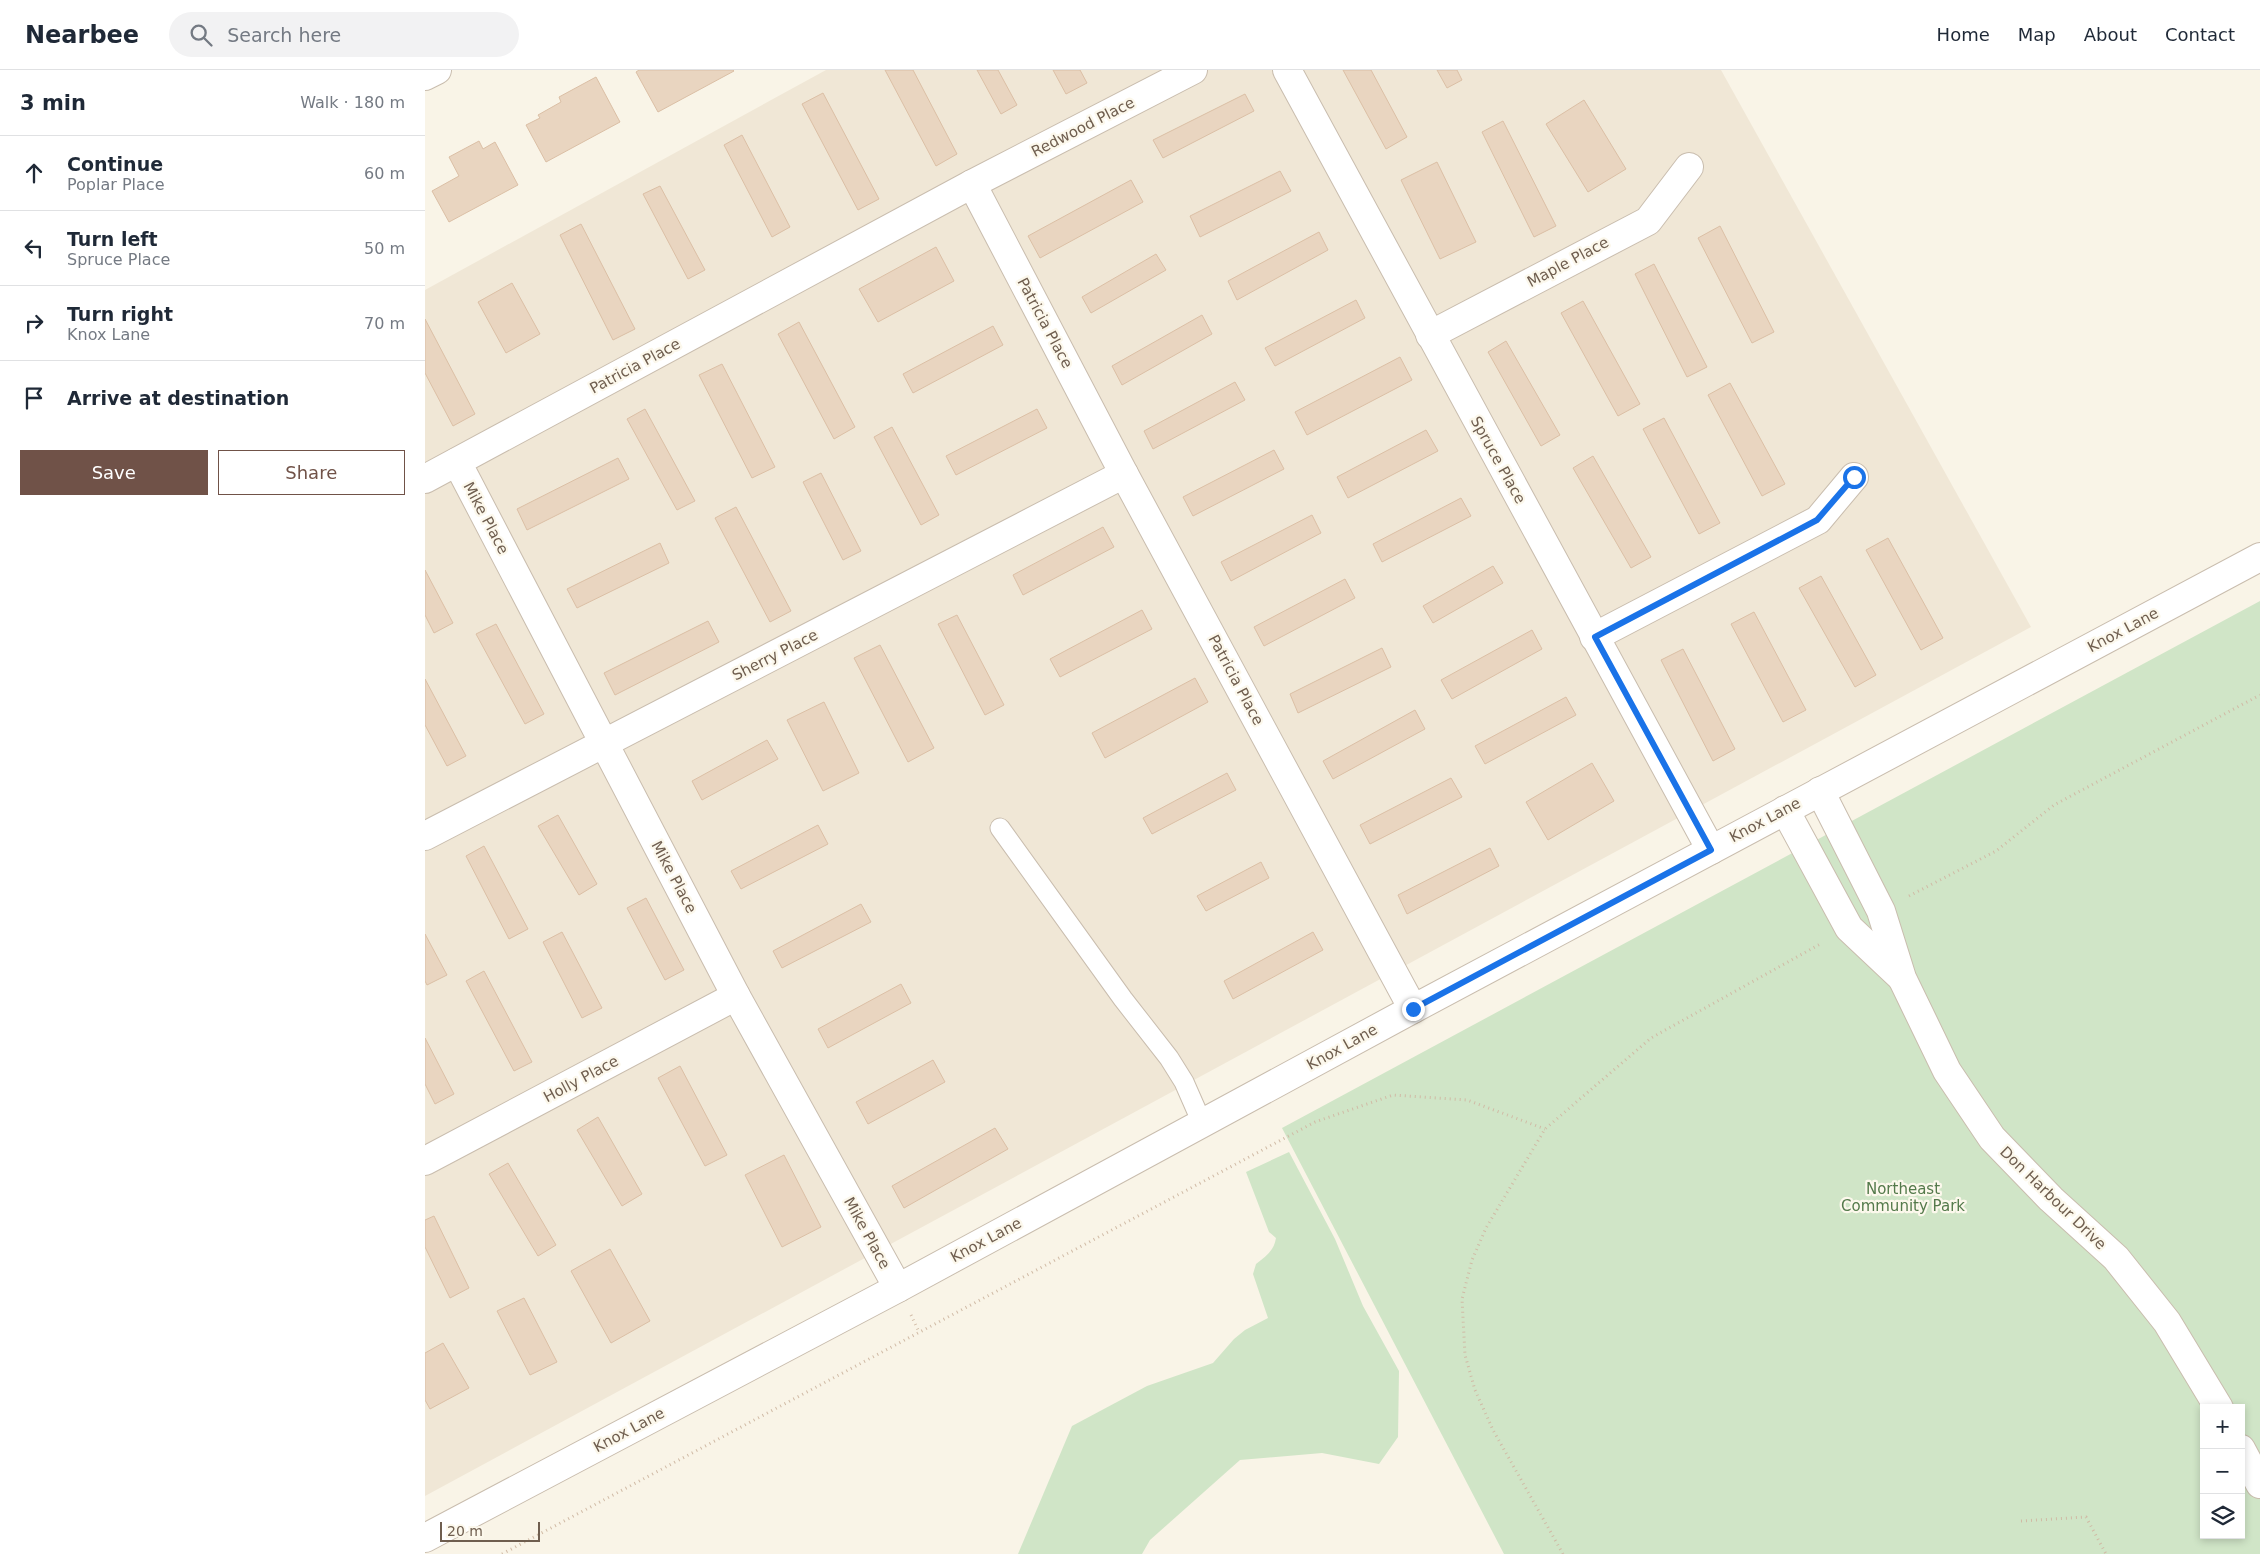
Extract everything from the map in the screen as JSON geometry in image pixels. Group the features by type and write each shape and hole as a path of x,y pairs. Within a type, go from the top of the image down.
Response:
{"street":[{"path":"425,76 437,70"},
{"name":"Redwood Place","path":"972,184 1193,70"},
{"name":"Spruce Place","path":"1287,70 1429,335 1711,850"},
{"name":"Maple Place","path":"1429,335 1648,221 1689,167"},
{"name":"Patricia Place","path":"425,479 972,184 1124,474 1413,1009"},
{"name":"Mike Place","path":"457,462 736,996 898,1288"},
{"name":"Sherry Place","path":"425,836 1124,474"},
{"path":"1595,637 1817,520 1854,477"},
{"name":"Knox Lane","path":"425,1538 898,1288 1413,1009 2260,557"},
{"name":"Don Harbour Drive","path":"1820,791 1881,911 1902,978 1947,1071 1992,1138 2051,1199 2116,1258 2167,1322 2217,1404"},
{"name":"Don Harbour Drive","path":"1785,810 1849,928 1902,978"},
{"name":"Holly Place","path":"425,1161 736,996"},
{"path":"2245,1456 2260,1484"}],"lane":[{"path":"1000,828 1123,999 1169,1058 1184,1082 1202,1123"}],"path":[{"path":"1881,911 1996,851 2054,805 2260,695"},
{"path":"1563,1554 1493,1430 1475,1390 1465,1355 1462,1299 1472,1260 1486,1228 1545,1129 1651,1038 1849,928"},
{"path":"502,1554 1315,1122 1393,1095 1467,1100 1545,1129"},
{"path":"2021,1521 2086,1517 2106,1554"}],"shaded area":[{"path":"826,70 1721,70 2031,627 425,1496 425,290"}],"green space":[{"name":"Northeast Community Park","path":"2260,601 2260,1554 1504,1554 1282,1128"},
{"path":"1289,1152 1335,1239 1363,1306 1399,1371 1398,1437 1379,1464 1322,1453 1240,1460 1150,1540 1142,1554 1018,1554 1072,1426 1147,1386 1213,1363 1234,1339 1245,1330 1268,1318 1253,1274 1256,1264 1271,1250 1276,1238 1269,1232 1246,1172"}],"building":[{"path":"639,70 734,71 658,112 636,72"},
{"path":"885,70 913,70 957,154 936,166"},
{"path":"977,70 998,70 1017,105 1001,114"},
{"path":"1053,70 1080,70 1087,83 1066,94"},
{"path":"1343,70 1371,70 1407,137 1386,149"},
{"path":"1437,70 1457,70 1462,80 1447,88"},
{"path":"596,77 620,122 546,162 526,125 540,118 538,115 561,102 559,97"},
{"path":"823,93 879,199 858,210 802,104"},
{"path":"1245,94 1254,111 1163,158 1153,140"},
{"path":"1584,100 1626,169 1588,192 1546,124"},
{"path":"1503,121 1556,226 1534,237 1482,132"},
{"path":"742,135 790,227 772,237 724,145"},
{"path":"479,141 483,149 495,142 518,185 449,222 432,191 459,176 449,157"},
{"path":"1437,162 1476,242 1440,259 1401,180"},
{"path":"1280,171 1291,191 1200,237 1190,216"},
{"path":"1131,180 1143,202 1040,258 1028,236"},
{"path":"660,186 705,270 688,279 643,194"},
{"path":"581,224 635,329 613,340 560,235"},
{"path":"1720,226 1774,332 1752,343 1698,238"},
{"path":"1319,232 1328,250 1237,300 1228,281"},
{"path":"936,247 954,281 878,322 859,289"},
{"path":"1156,254 1166,270 1091,313 1082,297"},
{"path":"1654,264 1707,367 1687,377 1635,274"},
{"path":"512,283 540,334 506,353 478,302"},
{"path":"1356,300 1365,318 1275,366 1265,348"},
{"path":"1583,301 1640,404 1618,416 1561,313"},
{"path":"1202,315 1212,334 1122,385 1112,366"},
{"path":"425,319 475,414 453,426 425,373"},
{"path":"799,322 855,427 834,439 778,334"},
{"path":"993,326 1003,345 913,393 903,374"},
{"path":"1506,341 1560,435 1541,446 1488,352"},
{"path":"1400,357 1412,380 1307,435 1295,412"},
{"path":"722,364 775,467 752,478 699,375"},
{"path":"1235,382 1245,400 1153,449 1144,431"},
{"path":"1730,383 1785,484 1762,496 1708,395"},
{"path":"645,409 695,501 677,510 627,419"},
{"path":"1037,409 1047,428 956,475 946,456"},
{"path":"1664,418 1720,523 1699,534 1643,429"},
{"path":"892,427 939,515 921,525 874,437"},
{"path":"1426,430 1438,451 1348,498 1337,477"},
{"path":"1274,450 1284,469 1193,516 1183,497"},
{"path":"1593,456 1651,557 1631,568 1573,468"},
{"path":"618,458 629,479 527,530 517,509"},
{"path":"821,473 861,551 843,560 803,482"},
{"path":"1461,498 1471,516 1382,562 1373,544"},
{"path":"736,507 791,611 770,622 715,518"},
{"path":"1312,515 1321,533 1231,581 1221,562"},
{"path":"1103,527 1114,547 1023,595 1013,575"},
{"path":"1888,538 1943,638 1921,650 1866,550"},
{"path":"660,543 669,563 577,608 567,589"},
{"path":"1493,566 1503,583 1433,623 1423,606"},
{"path":"425,570 453,623 434,633 425,615"},
{"path":"1821,576 1876,675 1855,687 1799,588"},
{"path":"1345,579 1355,598 1264,646 1254,627"},
{"path":"1142,610 1152,629 1060,677 1050,659"},
{"path":"1754,612 1806,710 1783,722 1731,624"},
{"path":"957,615 1004,705 985,715 938,624"},
{"path":"708,621 719,642 615,695 604,673"},
{"path":"496,624 544,714 525,724 476,634"},
{"path":"1532,630 1542,649 1452,699 1441,680"},
{"path":"880,645 934,748 908,762 854,658"},
{"path":"1382,648 1391,667 1298,713 1290,694"},
{"path":"1683,649 1735,749 1713,761 1661,660"},
{"path":"1195,678 1208,702 1105,758 1092,733"},
{"path":"425,679 466,756 447,766 425,725"},
{"path":"1566,697 1576,715 1485,764 1475,746"},
{"path":"824,702 859,773 823,791 787,720"},
{"path":"1415,710 1425,729 1333,779 1323,761"},
{"path":"767,740 778,759 702,800 692,781"},
{"path":"1592,763 1614,801 1548,840 1526,802"},
{"path":"1227,773 1236,790 1152,834 1143,818"},
{"path":"1451,778 1462,797 1370,844 1360,825"},
{"path":"558,815 597,884 579,895 538,826"},
{"path":"818,825 828,844 741,889 731,871"},
{"path":"484,846 528,929 509,939 466,856"},
{"path":"1490,848 1499,866 1407,914 1398,895"},
{"path":"1261,862 1269,878 1206,911 1197,896"},
{"path":"646,898 684,970 665,980 627,908"},
{"path":"861,904 871,922 782,968 773,951"},
{"path":"562,932 602,1008 582,1018 543,942"},
{"path":"1313,932 1323,950 1233,999 1224,981"},
{"path":"425,934 447,975 427,985 425,981"},
{"path":"484,971 532,1062 514,1071 466,981"},
{"path":"901,984 911,1003 828,1048 818,1029"},
{"path":"425,1038 454,1094 435,1104 425,1084"},
{"path":"933,1060 945,1082 868,1124 856,1102"},
{"path":"680,1066 727,1155 705,1166 658,1078"},
{"path":"598,1117 642,1194 622,1206 577,1130"},
{"path":"995,1128 1008,1149 904,1208 892,1186"},
{"path":"784,1155 821,1227 782,1247 745,1175"},
{"path":"508,1163 556,1245 538,1256 489,1174"},
{"path":"434,1216 469,1288 450,1298 425,1247 425,1220"},
{"path":"610,1249 650,1321 611,1343 571,1271"},
{"path":"524,1298 557,1362 530,1375 497,1311"},
{"path":"443,1343 469,1388 430,1409 425,1400 425,1353"}],"route":[{"path":"1413,1009 1711,850 1595,637 1817,520 1854,477"}]}
